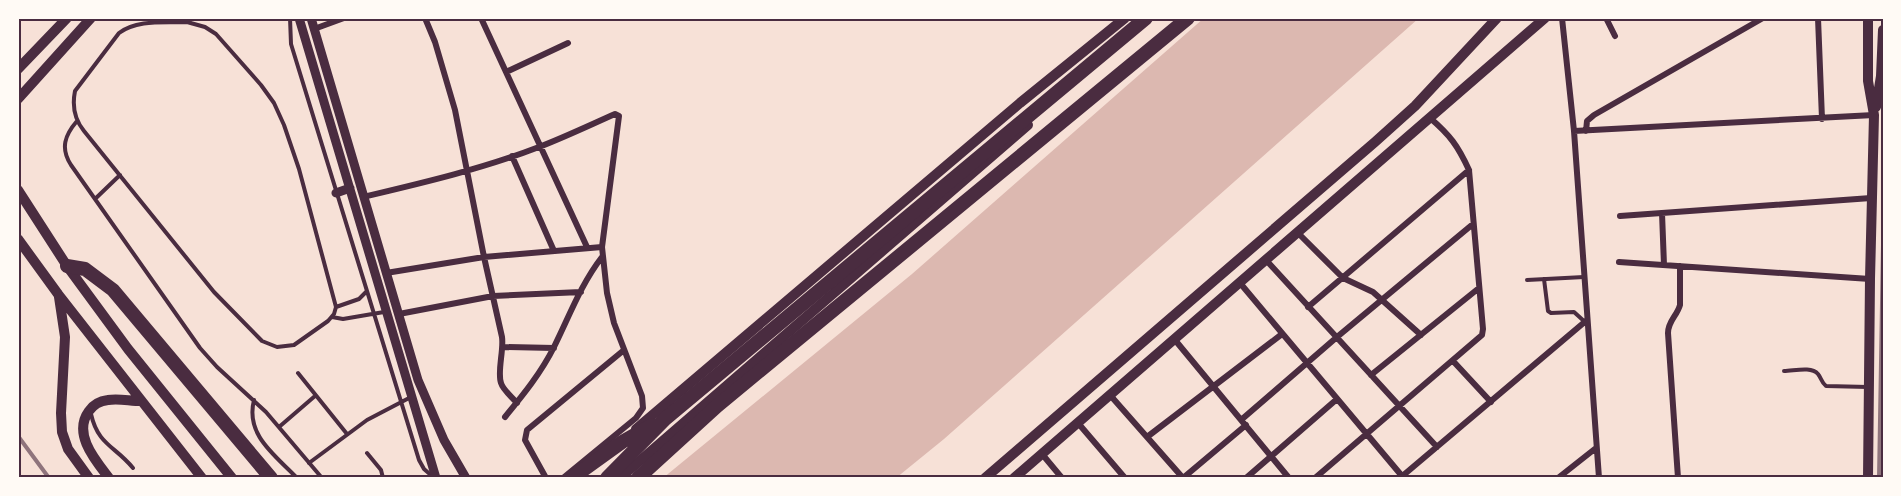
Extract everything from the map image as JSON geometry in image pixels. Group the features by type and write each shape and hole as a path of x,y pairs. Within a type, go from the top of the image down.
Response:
{"highway":[{"path":"607,478 665,419 1146,18"},
{"path":"638,478 717,406 1188,18"},
{"path":"67,266 85,269 121,298 271,478"},
{"path":"572,478 622,442 665,419"}],"main road":[{"path":"18,69 67,18"},
{"path":"18,99 91,18"},
{"path":"577,478 1020,103 1125,18"},
{"path":"620,478 944,196 1154,18"},
{"path":"985,478 1375,142 1414,106 1497,18"},
{"path":"1014,478 1545,18"},
{"path":"1868,18 1868,81 1874,115 1878,177 1871,198 1868,478"},
{"path":"1874,115 1881,76 1883,30"},
{"path":"18,190 67,266 128,349 232,478"},
{"path":"18,239 58,294 202,478"},
{"path":"58,294 65,337 62,432 68,449 89,478"},
{"path":"109,478 94,457 84,435 84,421 90,409 105,400 141,401"}],"street":[{"path":"299,18 436,478"},
{"path":"311,18 363,197 426,400 448,450 466,478"},
{"path":"314,29 344,18"},
{"path":"425,18 435,42 455,110 468,169 503,347 500,380 502,386 517,403"},
{"path":"1563,18 1574,132 1599,478"},
{"path":"1606,18 1615,36"},
{"path":"1586,131 1587,122 1594,115 1763,18"},
{"path":"1818,18 1822,118"},
{"path":"484,19 587,247"},
{"path":"506,72 568,44"},
{"path":"363,197 419,184 512,156 540,147 615,114 619,116 602,247 607,293 614,323 643,402 640,413 563,478"},
{"path":"1574,132 1874,115"},
{"path":"1315,478 1480,338 1483,328 1469,170 1458,147 1430,118"},
{"path":"512,156 554,251"},
{"path":"1308,307 1469,170"},
{"path":"336,193 350,189"},
{"path":"1620,216 1871,198"},
{"path":"1662,213 1664,265"},
{"path":"1110,395 1183,478 1336,338 1473,224"},
{"path":"1298,233 1342,278 1364,286 1421,335"},
{"path":"386,273 484,256 602,247"},
{"path":"505,417 537,376 554,348 580,292 603,256"},
{"path":"1266,260 1437,447"},
{"path":"1619,262 1870,279"},
{"path":"1678,478 1668,325 1680,305 1680,266"},
{"path":"1240,283 1401,477 1586,321"},
{"path":"1371,375 1479,288"},
{"path":"399,314 493,296 580,292"},
{"path":"1147,437 1282,334"},
{"path":"1175,340 1289,478"},
{"path":"503,347 554,348"},
{"path":"546,478 525,440 527,429 624,350"},
{"path":"1453,361 1491,402"},
{"path":"1246,478 1337,399"},
{"path":"1078,423 1125,478"},
{"path":"1558,478 1596,448"},
{"path":"1042,454 1062,478"}],"lane":[{"path":"290,18 291,44 401,402 421,465 436,478"},
{"path":"193,20 216,34 261,85 278,110 304,184 336,307 332,317 294,345 277,347 262,341 214,291 77,121 74,108 75,91 119,33 138,24 193,20"},
{"path":"77,121 66,135 65,154 71,165 200,348 217,368 254,400 322,478"},
{"path":"95,199 120,175"},
{"path":"1527,280 1584,277"},
{"path":"1544,279 1548,311 1551,313 1574,312 1586,321"},
{"path":"336,307 359,299 366,291"},
{"path":"332,317 343,319 386,312"},
{"path":"1784,371 1812,370 1826,386 1869,387"},
{"path":"298,373 346,434"},
{"path":"279,427 315,396"},
{"path":"309,463 346,434 377,414 411,397"},
{"path":"254,400 252,416 255,431 297,478"},
{"path":"90,409 94,425 101,438 133,468"},
{"path":"367,453 381,470 383,478"}],"shaded area":[{"path":"1204,18 1419,18 944,439 896,478 663,478 912,274"}],"railway":[{"path":"1879,478 1883,245"},
{"path":"18,436 49,478"}]}
